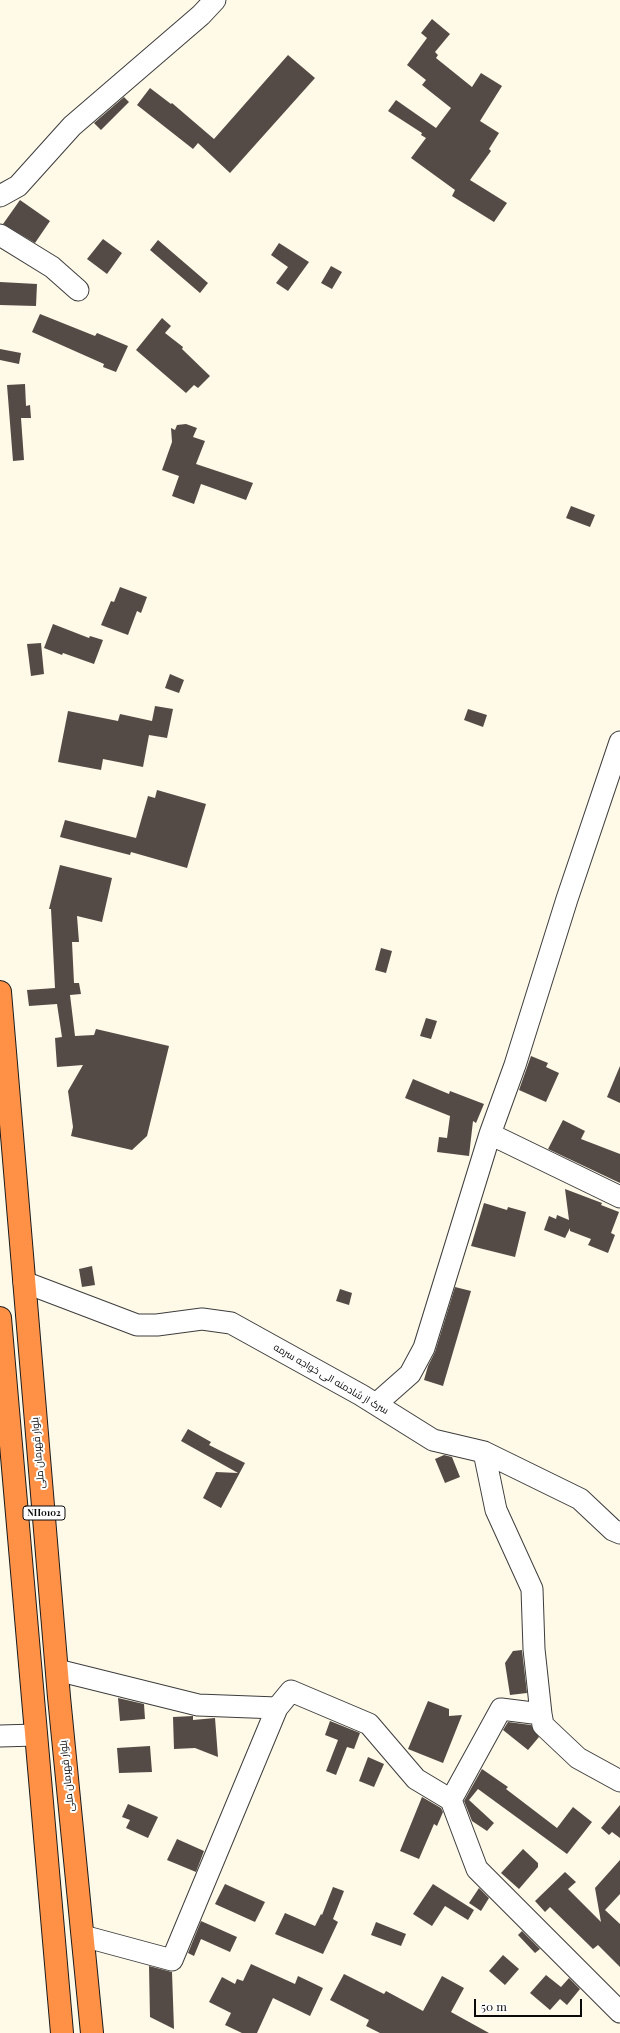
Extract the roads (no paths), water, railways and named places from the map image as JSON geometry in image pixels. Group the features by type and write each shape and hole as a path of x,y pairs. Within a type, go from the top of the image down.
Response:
{"highway":[{"name":"بلوار قهرمان ملی","path":"0,992 4,1096 24,1282 57,1670 92,2033"},
{"name":"NH0102","path":"0,1318 62,2033"}],"street":[{"path":"0,196 18,186 72,126 201,15 215,0"},
{"path":"0,235 52,267 78,290"},
{"path":"376,1404 410,1374 424,1348 490,1134 515,1065 567,899 620,742"},
{"path":"490,1134 620,1197"},
{"name":"سرک از شادمنه الی خواجه سرمه","path":"24,1282 137,1325 157,1325 202,1319 231,1323 376,1404 433,1440 484,1452 580,1499 613,1530 620,1533"},
{"path":"484,1452 496,1510 532,1588 534,1649 543,1725 578,1758 620,1781"},
{"path":"57,1670 198,1705 277,1708"},
{"path":"83,1936 172,1960 277,1708 291,1691 368,1724 416,1779 451,1800 477,1870 620,2012"},
{"path":"451,1800 501,1709 541,1714"},
{"path":"0,1736 36,1734"}]}
